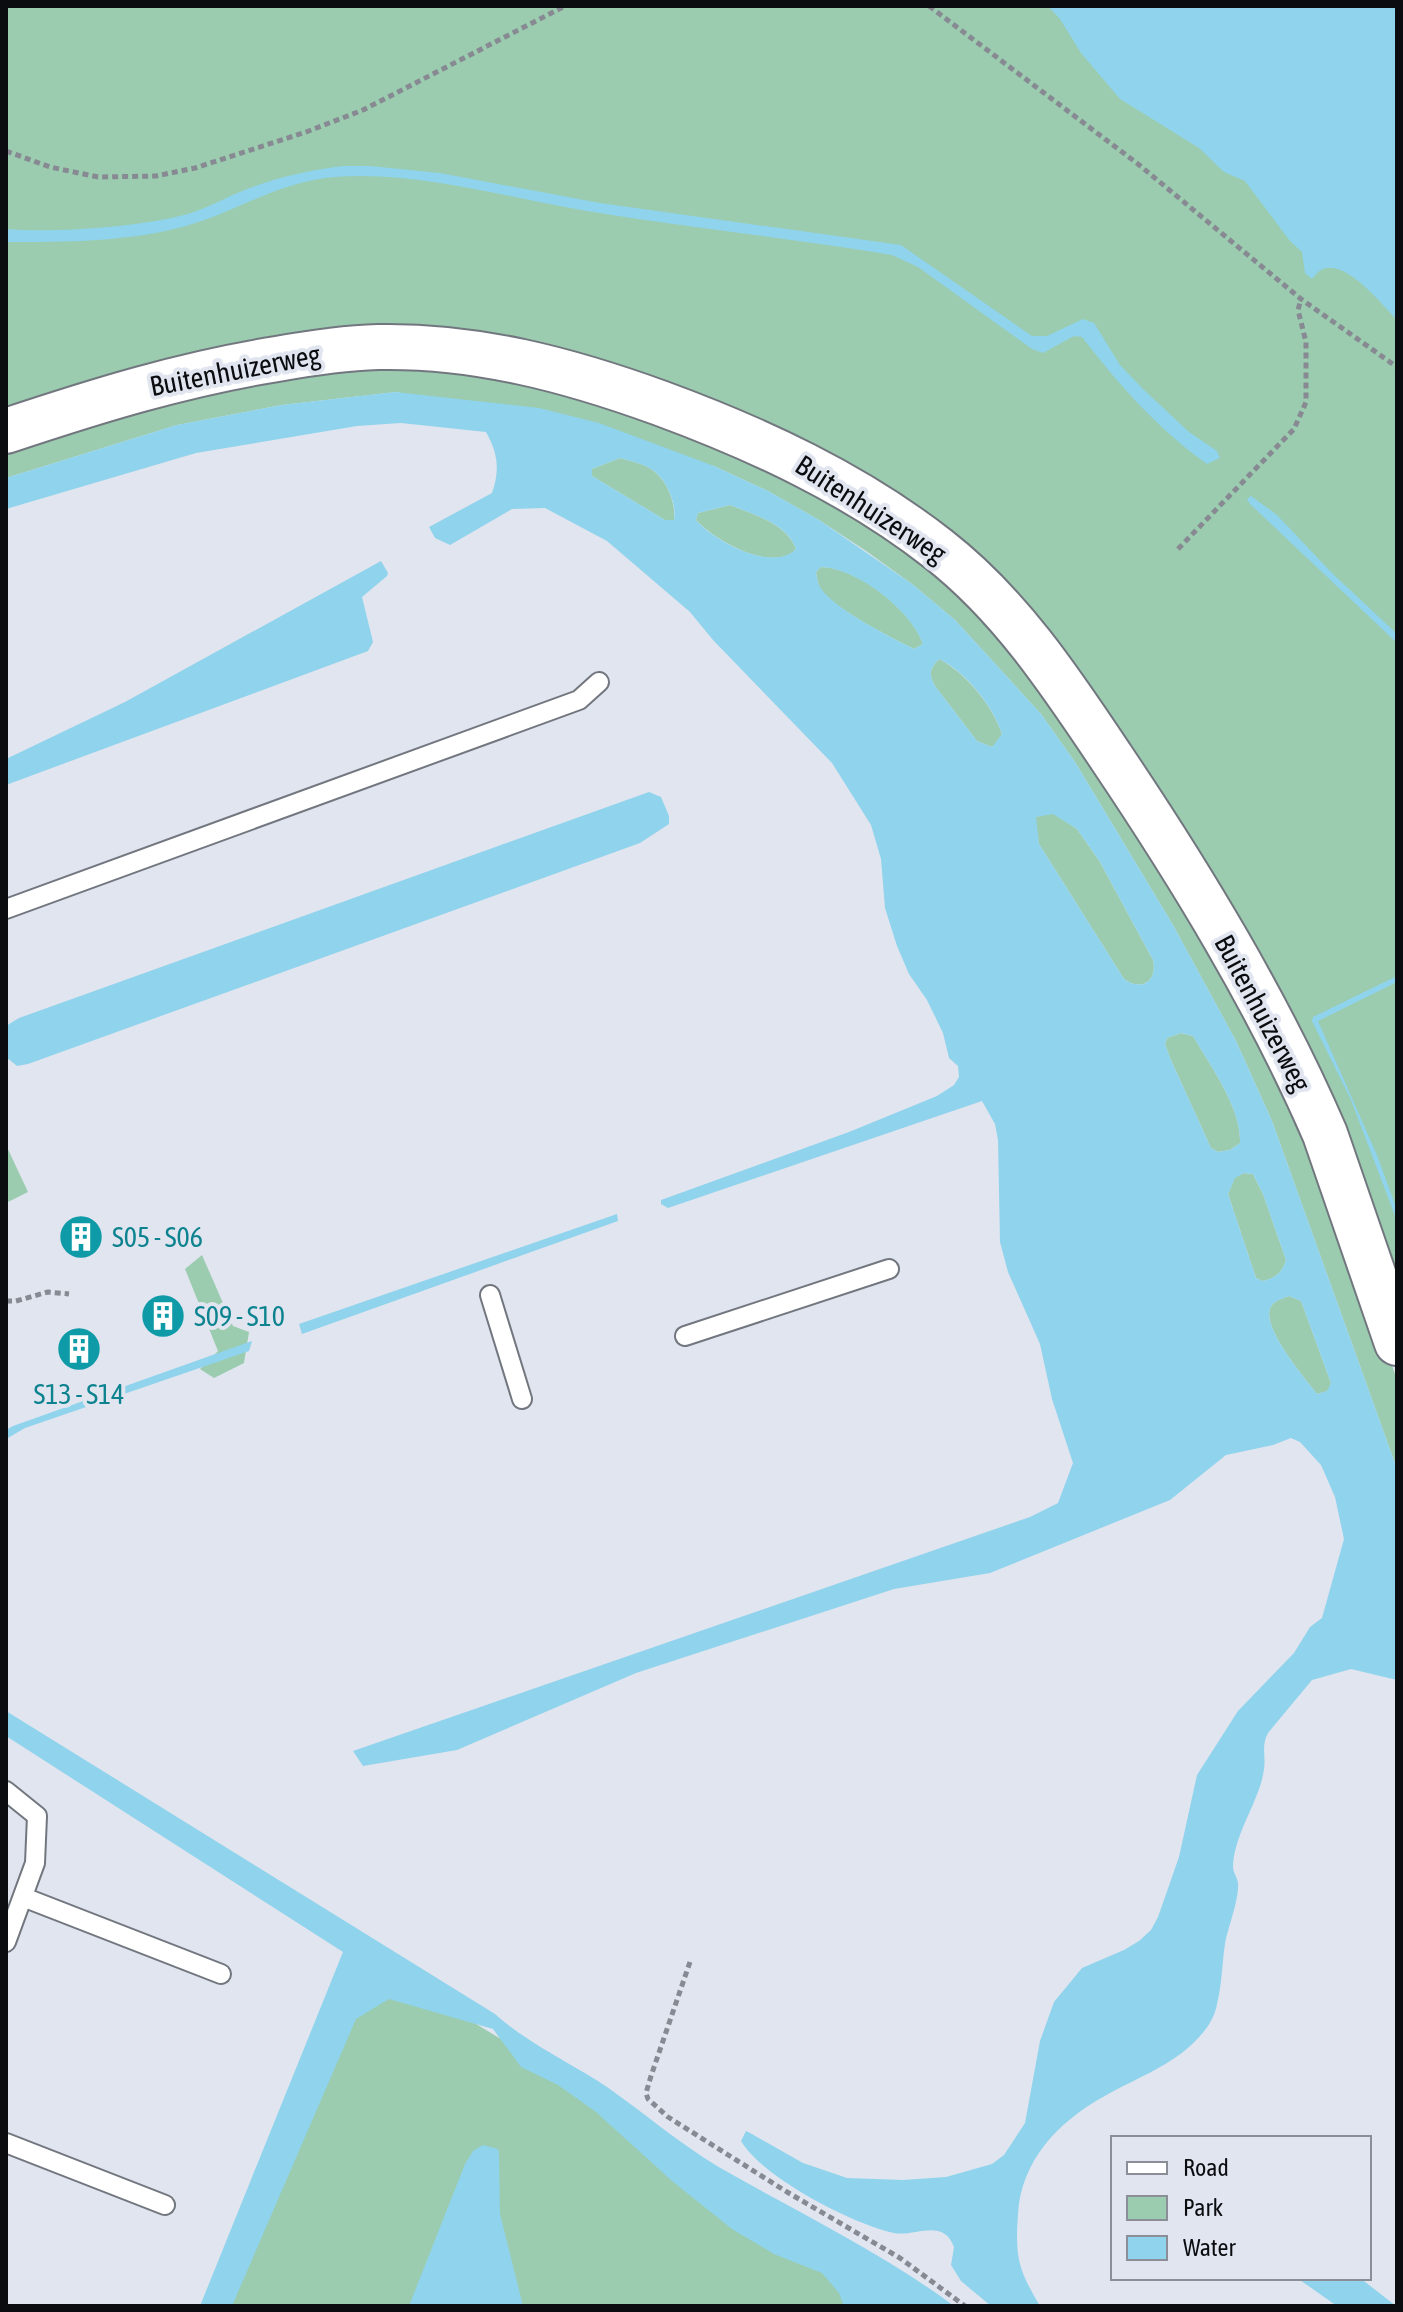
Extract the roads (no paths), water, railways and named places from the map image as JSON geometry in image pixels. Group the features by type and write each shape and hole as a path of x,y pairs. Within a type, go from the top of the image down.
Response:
{"street":[{"name":"Buitenhuizerweg","path":"6,431 149,385 262,361 362,348 448,350 561,370 700,418 809,467 908,526 940,550 988,594 1040,655 1132,787 1207,910 1256,996 1325,1134 1397,1343"}],"lane":[{"path":"6,909 579,700 599,682"},
{"path":"685,1336 889,1269"},
{"path":"490,1295 522,1399"},
{"path":"6,1791 37,1816 35,1863 6,1942"},
{"path":"23,1897 221,1974"},
{"path":"6,2143 165,2205"}],"water":[{"path":"1048,6 1397,6 1397,320 1362,284 1341,270 1321,270 1312,279 1305,273 1302,252 1290,241 1245,181 1224,172 1199,148 1120,99 1081,53"},
{"path":"343,166 440,173 600,203 901,245 1032,336 1047,336 1083,319 1094,323 1120,365 1189,432 1217,451 1220,458 1207,464 1172,436 1125,389 1082,337 1074,336 1043,353 1032,349 918,267 892,255 625,217 429,181 366,176 335,177 295,185 205,220 164,231 97,240 6,242 6,229 96,228 184,215 271,181"},
{"path":"395,392 539,408 599,423 714,466 768,491 819,520 912,584 955,620 1041,714 1075,762 1173,925 1236,1041 1272,1121 1397,1469 1397,1680 1351,1669 1312,1680 1268,1733 1262,1781 1234,1854 1233,1867 1238,1890 1225,1944 1219,1996 1211,2021 1186,2050 1071,2118 1045,2145 1026,2177 1018,2214 1018,2252 1027,2282 1040,2306 991,2306 961,2281 951,2265 954,2247 943,2233 928,2230 894,2233 855,2220 788,2184 752,2155 741,2141 746,2131 803,2163 847,2178 903,2180 946,2177 992,2164 1004,2155 1025,2123 1040,2041 1054,2002 1082,1968 1124,1950 1151,1930 1179,1857 1197,1775 1238,1711 1294,1653 1310,1627 1322,1618 1344,1539 1335,1497 1321,1465 1300,1442 1291,1438 1226,1455 1170,1500 990,1573 894,1589 636,1673 457,1750 363,1766 353,1751 1030,1517 1058,1503 1073,1463 1052,1399 1040,1344 1008,1272 1000,1242 998,1140 995,1124 982,1101 668,1208 661,1204 661,1200 849,1132 937,1096 954,1085 959,1077 958,1066 949,1058 943,1033 927,1000 909,974 897,946 885,908 881,859 871,825 832,763 713,640 690,612 607,541 545,508 512,509 450,545 435,538 429,527 492,493 496,462 486,432 401,423 357,426 196,453 6,509 6,478 177,425 282,405","holes":["620,458 647,467 661,478 669,492 674,506 674,520 665,520 592,476 592,469","730,505 778,526 796,549 786,556 759,556 729,545 696,520 698,513","821,567 835,569 866,583 895,605 917,631 923,644 914,649 879,631 830,598 819,584 816,572","939,659 949,665 985,701 1002,734 992,747 977,741 935,686 931,674","1053,814 1077,829 1100,862 1153,960 1151,979 1142,984 1124,979 1039,844 1036,817","1181,1033 1193,1036 1224,1088 1236,1116 1240,1143 1230,1150 1218,1152 1211,1148 1165,1044 1167,1038","1244,1173 1253,1174 1286,1260 1274,1277 1262,1281 1256,1278 1228,1194 1235,1178","1289,1296 1301,1301 1331,1383 1327,1391 1317,1394 1276,1337 1269,1313 1274,1303"]},
{"path":"1251,496 1277,515 1332,573 1397,634 1397,643 1250,504 1247,499"},
{"path":"381,561 387,576 362,597 373,642 368,651 6,785 6,759 125,702"},
{"path":"649,792 661,797 669,824 640,843 28,1064 17,1066 6,1057 6,1026 19,1018"},
{"path":"1397,976 1397,982 1318,1021 1377,1155 1397,1210 1397,1221 1351,1100 1312,1021 1313,1017"},
{"path":"617,1214 618,1221 302,1334 299,1324"},
{"path":"252,1341 249,1351 25,1428 6,1439 6,1430 13,1426"},
{"path":"6,1711 495,2014 535,2044 607,2087 717,2166 868,2250 954,2306 844,2306 839,2293 822,2273 774,2254 732,2229 672,2181 596,2112 558,2085 521,2067 493,2029 389,1999 356,2019 232,2306 200,2306 343,1952 6,1736"},
{"path":"483,2145 498,2149 500,2214 523,2306 409,2306 465,2164 473,2151"},
{"path":"1300,2280 1363,2280 1396,2306 1337,2306"}],"place":[{"name":"S05 - S06","path":"81,1237"},
{"name":"S09 - S10","path":"163,1316"},
{"name":"S13 - S14","path":"79,1349"}]}
